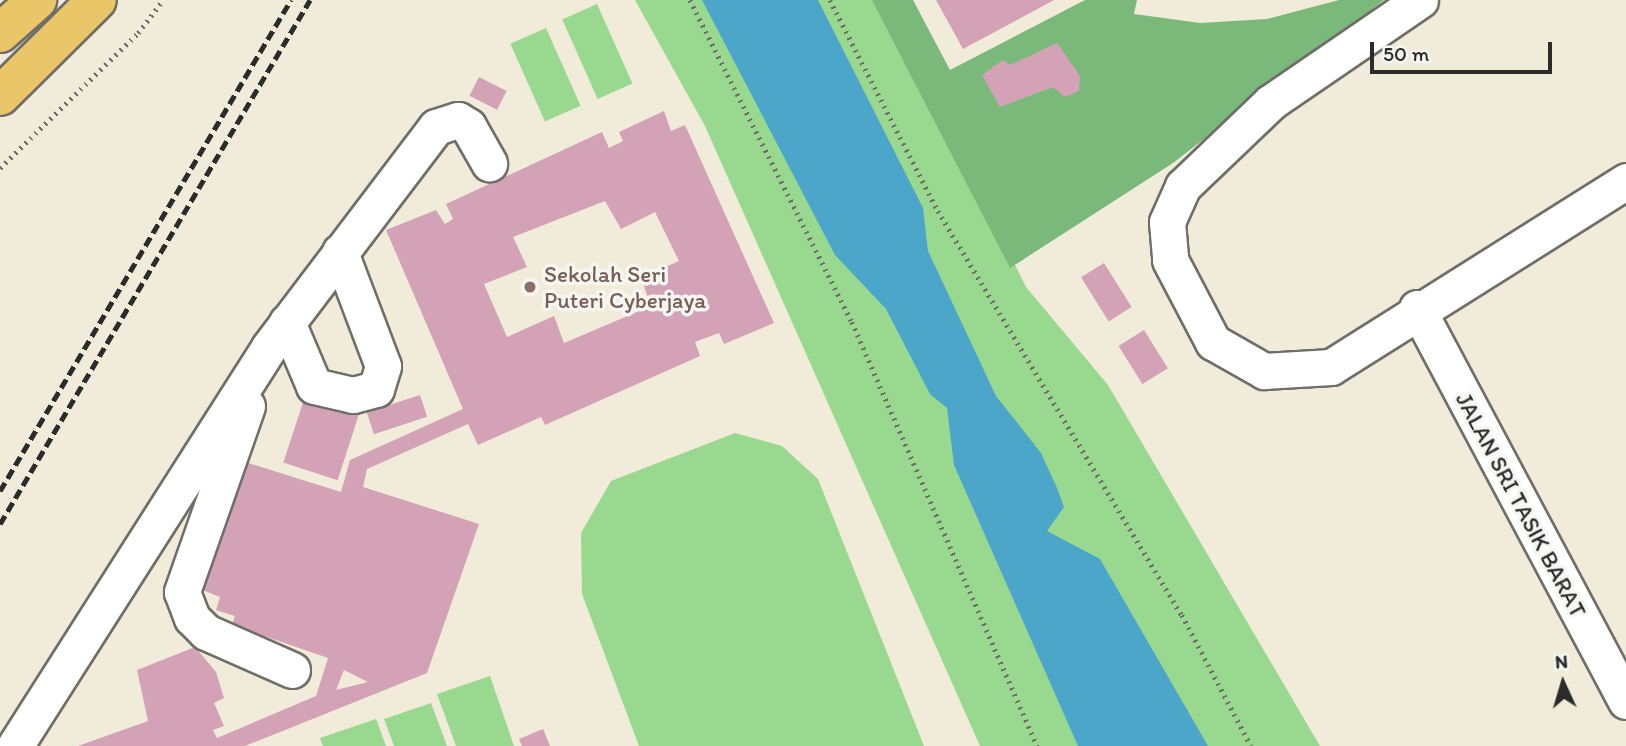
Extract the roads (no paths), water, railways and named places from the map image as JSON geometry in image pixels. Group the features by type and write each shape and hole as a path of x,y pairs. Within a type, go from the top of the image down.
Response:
{"highway":[{"path":"0,33 37,0"},
{"path":"0,96 97,0"}],"street":[{"path":"1420,0 1271,102 1203,162 1178,195 1167,222 1174,276 1213,342 1264,371 1331,367 1417,309 1626,181"},
{"path":"15,746 130,561 278,335 436,127 458,120 468,126 489,163"},
{"path":"278,335 314,386 353,396 376,389 383,366 340,252"},
{"name":"JALAN SRI TASIK BARAT","path":"1417,309 1626,701"},
{"path":"278,335 183,579 189,611 206,632 292,670"},
{"path":"130,561 183,579"}],"water":[{"path":"702,0 818,0 923,208 928,251 996,396 1041,453 1057,488 1064,507 1047,531 1100,559 1208,746 1078,746 954,465 947,408 930,394 886,309 835,255"}],"railway":[{"path":"0,491 291,0"},
{"path":"0,524 310,0"}],"place":[{"name":"Sekolah Seri Puteri Cyberjaya","path":"530,287"}]}
